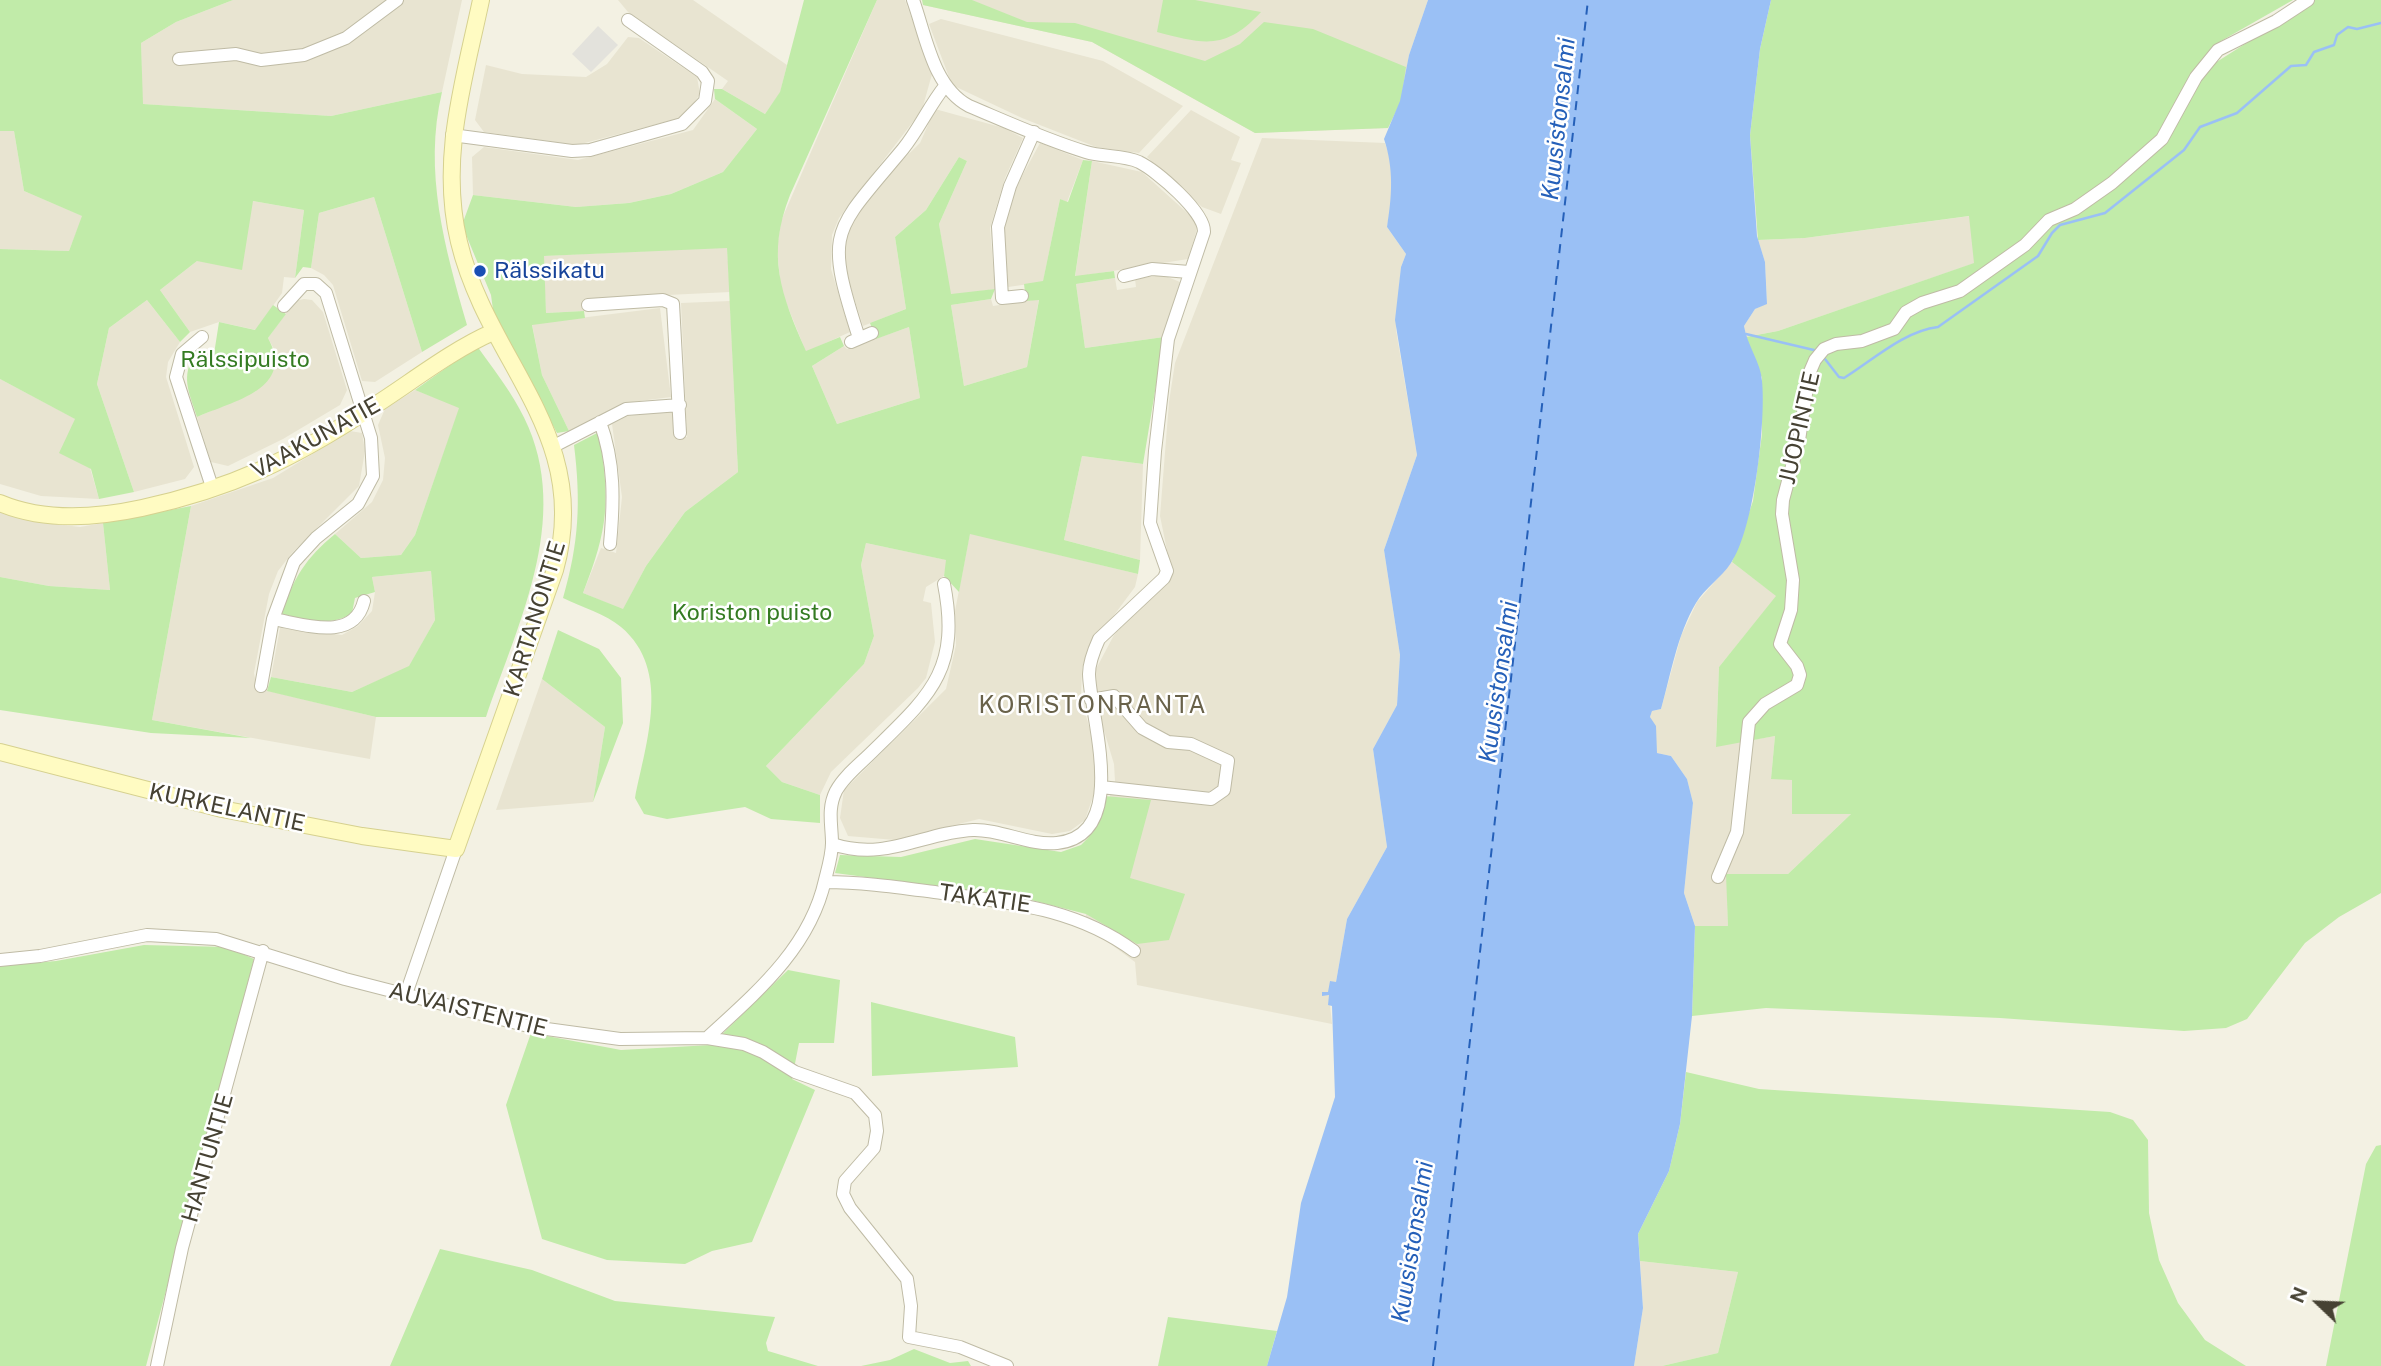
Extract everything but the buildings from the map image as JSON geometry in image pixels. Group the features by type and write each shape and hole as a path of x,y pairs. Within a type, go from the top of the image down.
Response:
{"street":[{"path":"178,59 236,54 261,60 304,55 346,38 397,0"},
{"name":"KARTANONTIE","path":"406,994 561,548 563,500 554,446 534,401 493,332 459,241 450,177 452,135 481,0"},
{"path":"832,844 875,849 898,848 972,830 1059,843 1078,836 1086,828 1101,787 1102,760 1091,700 1089,672 1100,639 1164,578 1167,571 1151,529 1152,491 1168,339 1204,222 1174,190 1137,161 1091,153 969,106 953,97 945,86 913,0"},
{"name":"JUOPINTIE","path":"1718,877 1737,832 1749,722 1765,704 1797,685 1800,675 1797,666 1780,644 1791,610 1793,580 1782,514 1801,431 1809,374 1815,360 1824,349 1836,344 1862,341 1894,329 1906,312 1960,291 2025,245 2049,220 2075,209 2112,183 2162,139 2196,77 2218,50 2276,21 2308,0"},
{"path":"452,135 579,151 668,130 690,120 705,101 708,81 702,72 628,20"},
{"path":"861,338 840,280 837,258 840,233 854,207 905,146 945,86"},
{"path":"1022,296 1002,298 998,227 1010,187 1034,132"},
{"path":"1124,276 1152,269 1189,272"},
{"path":"261,686 273,620 294,562 316,538 350,512 370,485 374,465 365,413 326,293 316,284 304,284 284,306"},
{"path":"589,305 652,300 669,300 673,304 680,433"},
{"name":"VAAKUNATIE","path":"0,503 48,514 103,516 213,490 281,463 493,332"},
{"path":"202,337 182,354 176,377 213,490"},
{"path":"554,446 638,406 680,405"},
{"path":"600,422 611,461 615,491 610,544"},
{"path":"707,1038 787,960 817,906 825,882 832,844 830,807 840,785 913,711 939,677 948,634 944,584"},
{"path":"273,620 324,628 342,627 356,618 364,601"},
{"path":"1091,700 1114,696 1142,728 1168,742 1191,744 1228,761 1224,790 1211,799 1101,787"},
{"name":"KURKELANTIE","path":"0,752 99,780 222,809 362,836 456,849"},
{"name":"TAKATIE","path":"825,882 865,883 1054,910 1113,935 1134,951"},
{"name":"AUVAISTENTIE","path":"0,960 40,956 147,935 216,939 263,951 345,979 532,1027 586,1037 652,1041 707,1038 744,1044 763,1052 795,1072 837,1085 867,1103 876,1123 874,1148 845,1181 843,1194 850,1208 907,1279 911,1306 909,1337 960,1347 1007,1366"},
{"name":"HANTUNTIE","path":"157,1366 183,1248 263,951"}],"shaded area":[{"path":"233,0 462,0 442,92 331,116 142,104 141,43 176,22"},
{"path":"618,0 693,0 787,65 780,93 765,114 722,89 728,81 628,12"},
{"path":"877,0 905,0 932,74 922,110 839,218 832,235 831,269 850,332 806,352 781,290 777,248 781,221"},
{"path":"925,0 1428,0 1409,55 1401,101 1388,128 1255,133 1092,42 923,5"},
{"path":"941,19 1103,61 1183,106 1139,153 1096,147 1022,118 952,85 929,24"},
{"path":"598,26 618,45 591,72 572,54"},
{"path":"628,37 639,38 697,77 700,94 684,117 577,145 484,132 475,120 486,65 522,74 586,77 607,64"},
{"path":"715,99 757,129 723,172 671,194 629,203 576,207 473,195 472,157 484,147 578,160 693,130"},
{"path":"935,109 1004,128 1023,138 1005,178 990,228 995,289 950,296 939,224 967,161 959,157 926,210 895,237 906,309 863,326 845,270 846,237 854,218 884,178 920,143"},
{"path":"1191,110 1240,137 1231,160 1241,163 1221,214 1202,207 1147,157"},
{"path":"0,131 14,131 24,191 83,216 69,251 0,249"},
{"path":"1262,138 1385,143 1391,161 1392,199 1387,227 1406,254 1401,267 1396,330 1417,455 1384,550 1400,655 1397,705 1373,749 1387,847 1347,919 1336,982 1329,995 1332,1024 1137,985 1135,962 1086,926 1085,841 1100,824 1115,781 1114,764 1097,707 1096,669 1114,635 1170,565 1160,516 1169,402 1175,363"},
{"path":"1040,143 1083,160 1067,202 1060,199 1043,282 1008,287 1004,222 1014,191"},
{"path":"1092,161 1142,172 1194,219 1197,229 1188,259 1075,277"},
{"path":"374,197 422,352 375,382 362,381 333,285 324,275 311,268 319,213"},
{"path":"253,201 304,210 295,278 284,277 282,293 256,330 219,322 190,332 160,290 197,261"},
{"path":"1970,216 1975,263 1778,331 1746,337 1744,326 1755,309 1767,303 1765,262 1758,240 1805,238"},
{"path":"727,247 730,292 584,299 584,311 546,313 543,256"},
{"path":"1163,275 1180,282 1164,337 1085,348 1076,284 1115,278 1117,290 1136,287 1135,279"},
{"path":"991,299 993,306 1039,299 1027,367 964,386 951,305"},
{"path":"147,300 180,342 168,362 166,377 194,467 185,479 134,492 97,384 109,328"},
{"path":"312,300 323,312 347,390 340,405 283,439 228,466 211,462 197,417 256,391 275,351 268,338 295,301"},
{"path":"730,301 738,472 685,512 646,566 623,610 583,593 601,548 616,553 622,497 612,424 628,416 672,410 676,438 687,437 681,303"},
{"path":"660,308 671,397 624,403 569,431 542,375 532,324"},
{"path":"909,327 920,398 837,424 812,366 844,346 847,349"},
{"path":"0,379 76,419 99,499 41,496 0,484"},
{"path":"415,390 460,407 415,535 401,555 361,558 335,534 372,502 383,480 385,458 378,425 385,409"},
{"path":"350,431 362,433 365,451 359,486 292,553 278,571 269,594 254,673 257,688 376,717 370,759 152,720 191,506 273,478"},
{"path":"1082,456 1143,464 1140,560 1064,540"},
{"path":"0,511 80,527 103,523 110,590 49,586 0,577"},
{"path":"970,533 1138,574 1135,587 1088,650 1082,668 1081,699 1102,770 1085,820 1070,831 1052,834 979,819 895,840 848,836 840,818 844,790 946,689 956,645 955,611"},
{"path":"866,543 947,560 944,576 926,587 923,601 931,603 935,642 926,678 831,772 820,795 782,782 766,766 864,664 874,636 861,565"},
{"path":"1732,562 1777,596 1719,667 1716,746 1775,736 1771,779 1792,779 1852,813 1788,874 1727,874 1728,926 1695,926 1684,893 1693,803 1687,779 1671,756 1657,753 1650,717 1652,711 1661,709 1681,636 1697,602"},
{"path":"431,571 435,620 409,667 352,692 271,677 280,628 342,635 358,626 372,611 375,592 372,577"},
{"path":"542,679 605,727 593,802 496,810"},
{"path":"1640,1261 1738,1272 1718,1353 1662,1366 1634,1366 1643,1308"}],"green space":[{"path":"0,0 233,0 176,22 141,43 143,104 331,116 442,92 435,151 439,210 467,325 422,352 374,197 319,213 311,268 303,267 295,278 304,210 253,201 242,270 197,261 160,290 190,332 180,342 147,300 109,328 97,384 134,492 99,499 91,469 59,453 75,419 0,379 0,249 69,251 82,216 24,191 14,131 0,131"},
{"name":"Koriston puisto","path":"804,0 877,0 790,195 779,237 778,256 784,293 806,351 840,337 844,346 812,366 837,424 920,398 909,327 876,339 870,323 906,309 895,237 926,210 959,157 967,161 939,224 951,294 995,289 991,299 951,305 964,386 1027,367 1039,300 1026,301 1024,284 1043,281 1060,199 1068,202 1083,160 1092,161 1075,276 1114,271 1115,278 1076,284 1085,348 1164,337 1143,464 1082,456 1064,540 1140,560 1138,574 970,534 959,592 944,576 946,560 866,543 861,565 874,636 864,664 766,766 782,782 820,795 820,823 771,819 745,807 667,819 644,814 635,798 651,708 651,685 637,644 615,622 563,598 577,522 574,445 599,432 605,477 602,531 583,593 623,609 646,566 685,512 738,472 727,248 544,256 546,313 584,311 585,318 532,325 542,375 569,431 557,433 494,317 491,295 462,225 473,195 576,207 629,203 671,194 723,172 757,129 715,99 714,89 722,89 765,114 780,92"},
{"path":"922,0 972,0 1027,22 1075,23 1205,61 1240,44 1264,22 1313,29 1406,67 1401,101 1388,128 1255,133 1092,42 923,5"},
{"path":"1163,0 1195,0 1261,12 1248,25 1225,39 1201,41 1157,32"},
{"path":"1771,0 2293,0 2221,41 2203,58 2215,63 2314,0 2381,0 2381,893 2339,917 2305,943 2247,1019 2226,1028 2184,1031 2000,1018 1766,1008 1692,1016 1695,926 1728,926 1726,874 1788,874 1851,814 1792,814 1792,780 1771,779 1775,736 1716,747 1719,667 1776,596 1732,562 1753,501 1762,434 1762,378 1746,337 1778,331 1974,263 1969,216 1805,238 1758,240 1750,135 1760,49"},
{"name":"Rälssipuisto","path":"273,305 286,314 268,338 274,355 274,370 267,381 243,398 197,417 187,384 188,369 195,351 214,354 219,322 255,330"},
{"path":"477,346 519,408 535,446 543,485 543,524 537,563 514,641 486,717 376,717 267,691 271,677 352,692 409,666 435,620 431,571 372,577 375,592 355,598 352,613 343,618 318,621 282,614 302,570 335,534 361,558 401,555 415,535 459,408 415,390"},
{"path":"191,506 152,720 251,738 151,733 0,710 0,577 49,586 110,590 103,523"},
{"path":"558,630 599,649 621,678 623,723 593,802 605,727 542,679"},
{"path":"1104,796 1151,800 1130,878 1185,894 1169,940 1137,944 1086,914 1023,898 835,873 840,855 901,857 975,839 1061,852 1081,845 1089,837"},
{"path":"144,945 227,947 254,959 146,1366 0,1366 0,966 56,961"},
{"path":"788,970 840,980 834,1043 799,1043 792,1079 815,1090 752,1242 712,1251 685,1264 607,1260 542,1239 506,1105 531,1033 621,1050 711,1045"},
{"path":"871,1002 1015,1037 1018,1067 872,1076"},
{"path":"1686,1072 1759,1089 2110,1112 2133,1120 2148,1140 2149,1213 2159,1260 2178,1303 2205,1340 2246,1366 1662,1366 1718,1353 1738,1272 1640,1261 1638,1234 1669,1171 1680,1124"},
{"path":"2381,1145 2381,1366 2326,1366 2366,1164 2376,1146"},
{"path":"440,1249 532,1270 615,1301 775,1317 766,1343 768,1351 818,1366 390,1366"},
{"path":"1168,1317 1277,1331 1267,1366 1158,1366"},
{"path":"914,1349 950,1363 968,1361 971,1366 861,1366 890,1360"}],"water":[{"name":"Kuusistonsalmi","path":"1428,0 1771,0 1760,49 1750,135 1757,236 1765,262 1767,304 1755,309 1744,326 1762,381 1762,422 1757,475 1739,547 1731,563 1700,598 1689,615 1679,641 1661,709 1652,711 1650,717 1656,726 1657,753 1671,756 1687,779 1693,803 1684,893 1695,926 1692,1016 1680,1124 1669,1171 1638,1234 1643,1308 1634,1366 1267,1366 1287,1297 1301,1203 1335,1097 1332,1006 1328,1005 1329,995 1322,996 1322,992 1328,992 1330,981 1336,982 1347,919 1387,847 1373,749 1397,705 1400,655 1384,550 1417,455 1395,320 1401,267 1406,254 1387,227 1391,183 1384,139 1400,101 1409,55"}],"waterway":[{"path":"1825,359 1839,377 1844,378 1901,340 1938,327 2038,256 2060,225 2105,213 2184,150 2200,127 2237,113 2291,66 2306,65 2314,52 2334,45 2337,35 2348,27 2357,29 2381,23"},
{"path":"1746,334 1818,351"}],"ferry route":[{"path":"1433,1366 1588,0"}],"place":[{"name":"Rälssikatu","path":"480,271"}],"district":[{"name":"KORISTONRANTA","path":"1093,706"}]}
